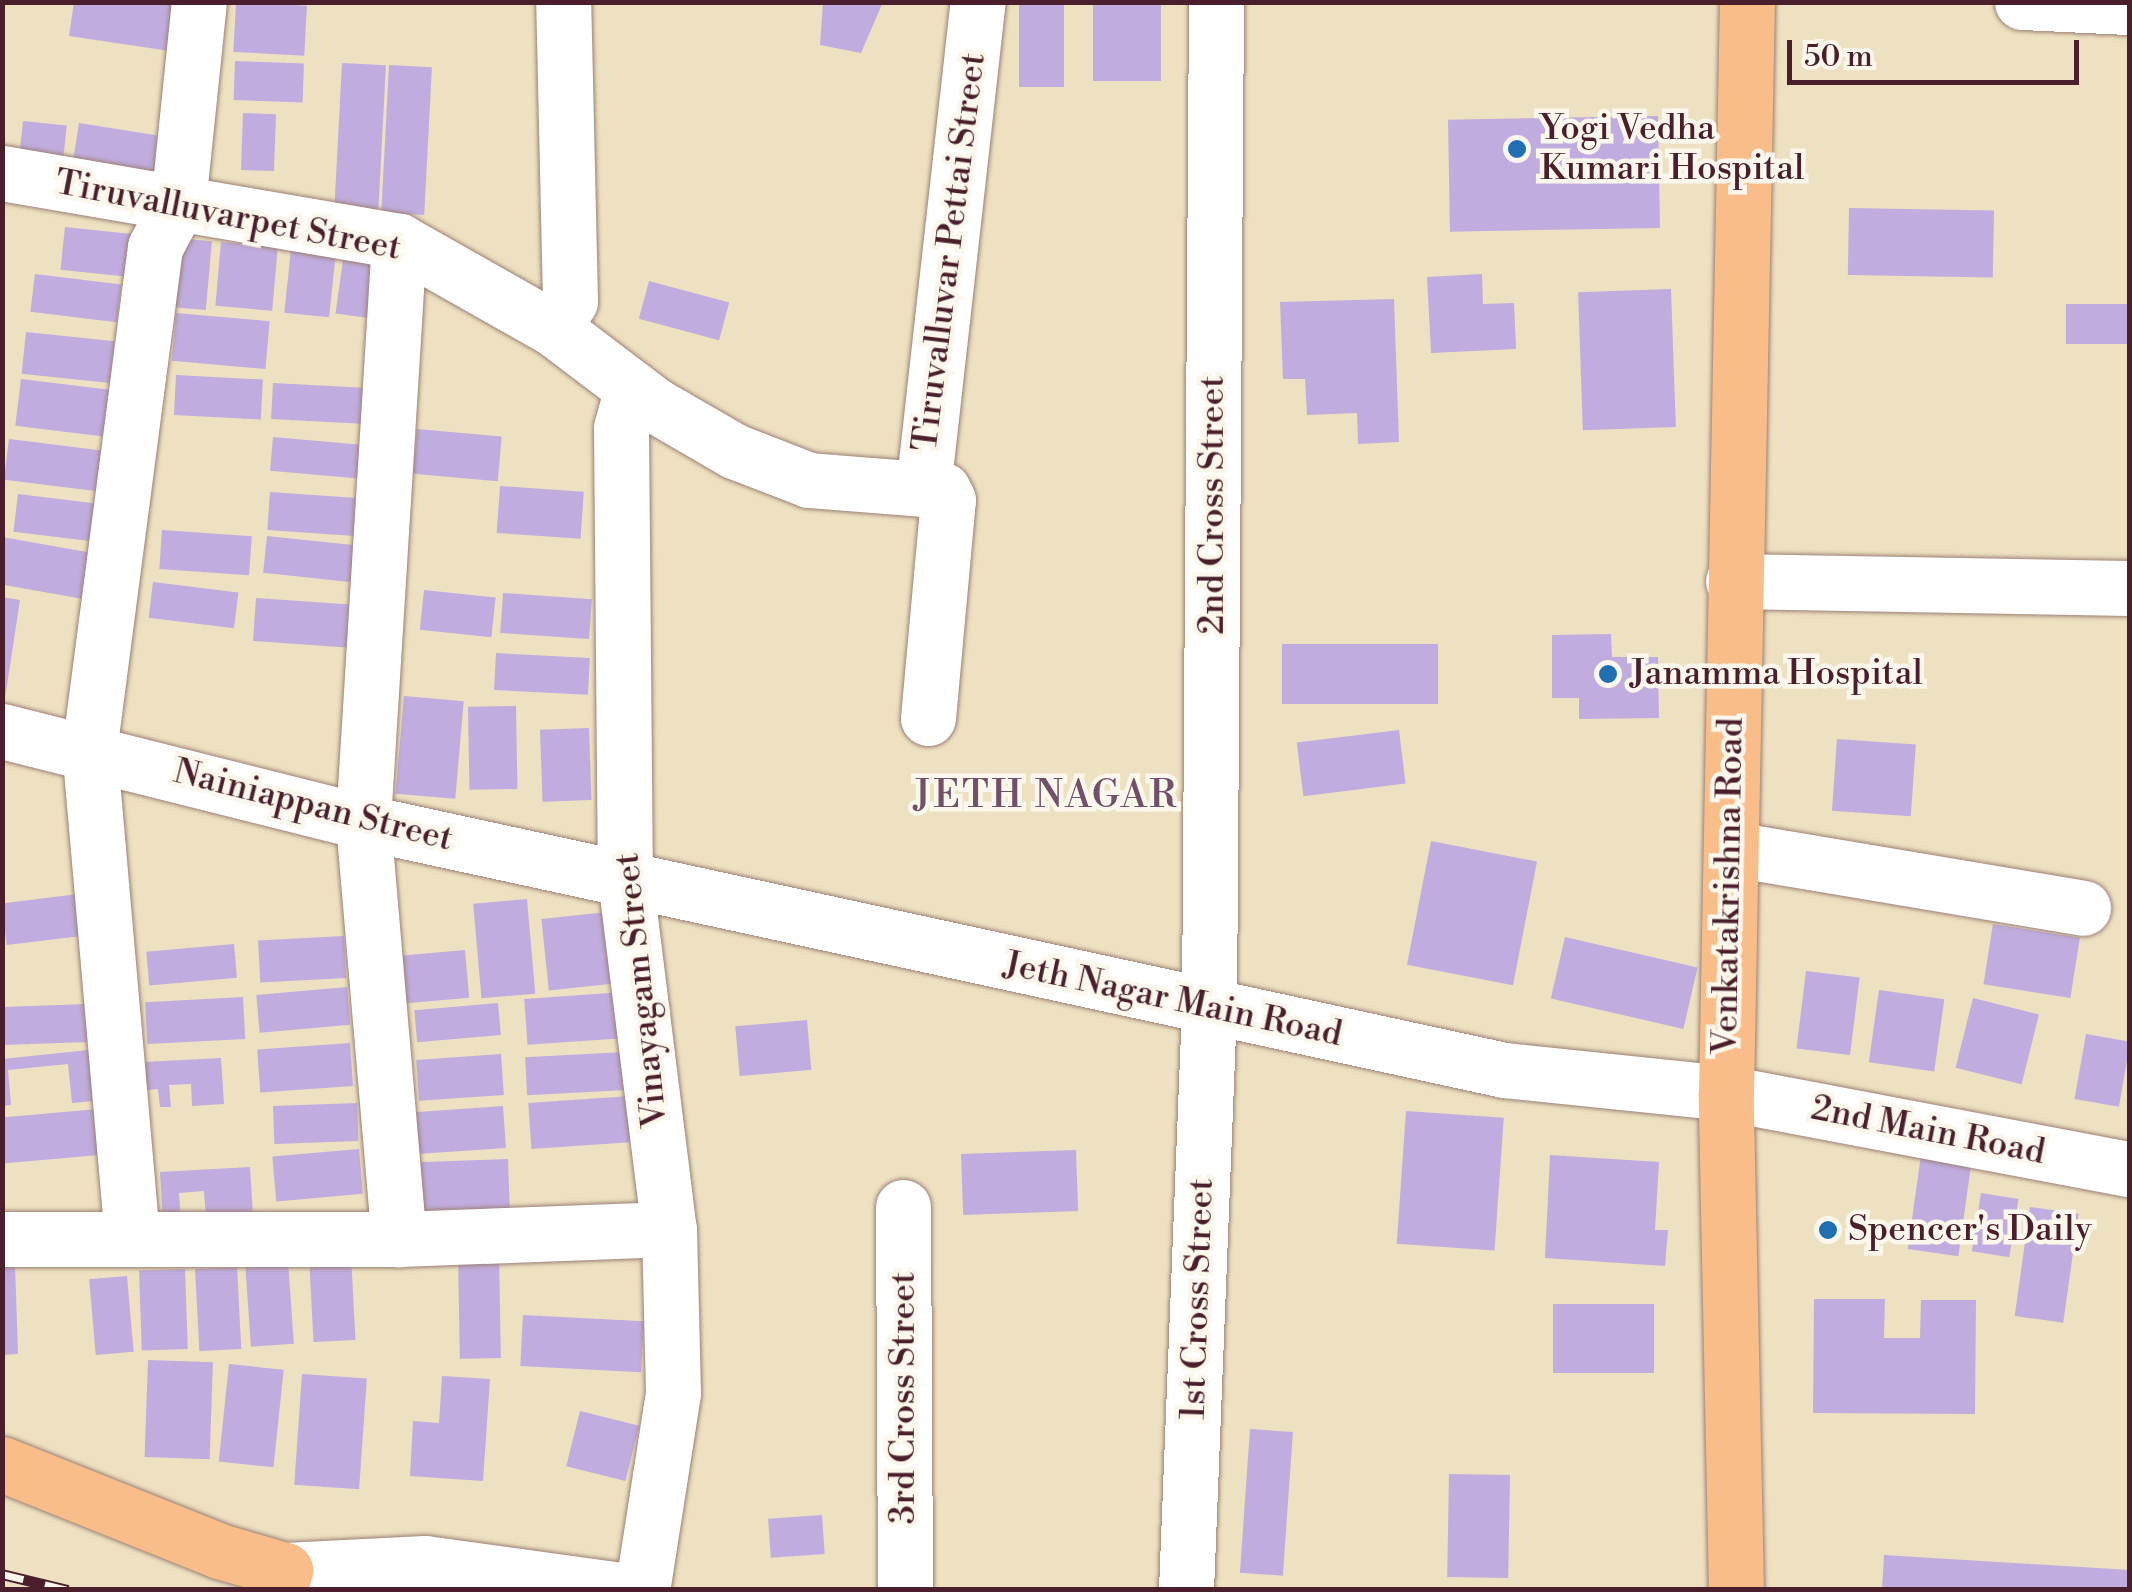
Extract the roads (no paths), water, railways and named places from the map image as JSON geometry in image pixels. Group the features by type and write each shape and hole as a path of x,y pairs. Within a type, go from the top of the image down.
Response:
{"main road":[{"name":"Venkatakrishna Road","path":"1736,1590 1726,1093 1747,2"},
{"path":"2,1464 282,1580"}],"street":[{"path":"132,1238 89,751 155,247 178,204 199,2"},
{"path":"554,328 570,301 563,2"},
{"name":"Tiruvalluvar Pettai Street","path":"928,718 948,500 943,490 923,489 978,2"},
{"name":"2nd Cross Street","path":"1209,1008 1216,2"},
{"path":"2022,2 2130,7"},
{"name":"Tiruvalluvarpet Street","path":"2,173 399,241 554,328 632,388 734,451 810,480 923,489"},
{"path":"399,241 363,822 399,1239"},
{"name":"Vinayagam Street","path":"632,388 621,428 626,878 669,1229 673,1393 642,1590"},
{"path":"1733,581 2130,588"},
{"name":"Nainiappan Street","path":"2,731 363,822 626,878"},
{"path":"1732,848 2083,908"},
{"name":"Jeth Nagar Main Road","path":"626,878 1504,1070 1726,1093"},
{"name":"1st Cross Street","path":"1186,1590 1209,1008"},
{"name":"2nd Main Road","path":"1726,1093 2130,1168"},
{"name":"3rd Cross Street","path":"902,1207 905,1590"},
{"path":"2,1239 399,1239 669,1229"},
{"path":"282,1580 426,1563 620,1590"}],"railway":[{"path":"2,1574 68,1590"}],"place":[{"name":"Yogi Vedha Kumari Hospital","path":"1517,149"},
{"name":"Janamma Hospital","path":"1608,674"},
{"name":"Spencer's Daily","path":"1828,1230"}],"district":[{"name":"JETH NAGAR","path":"1046,796"}]}
